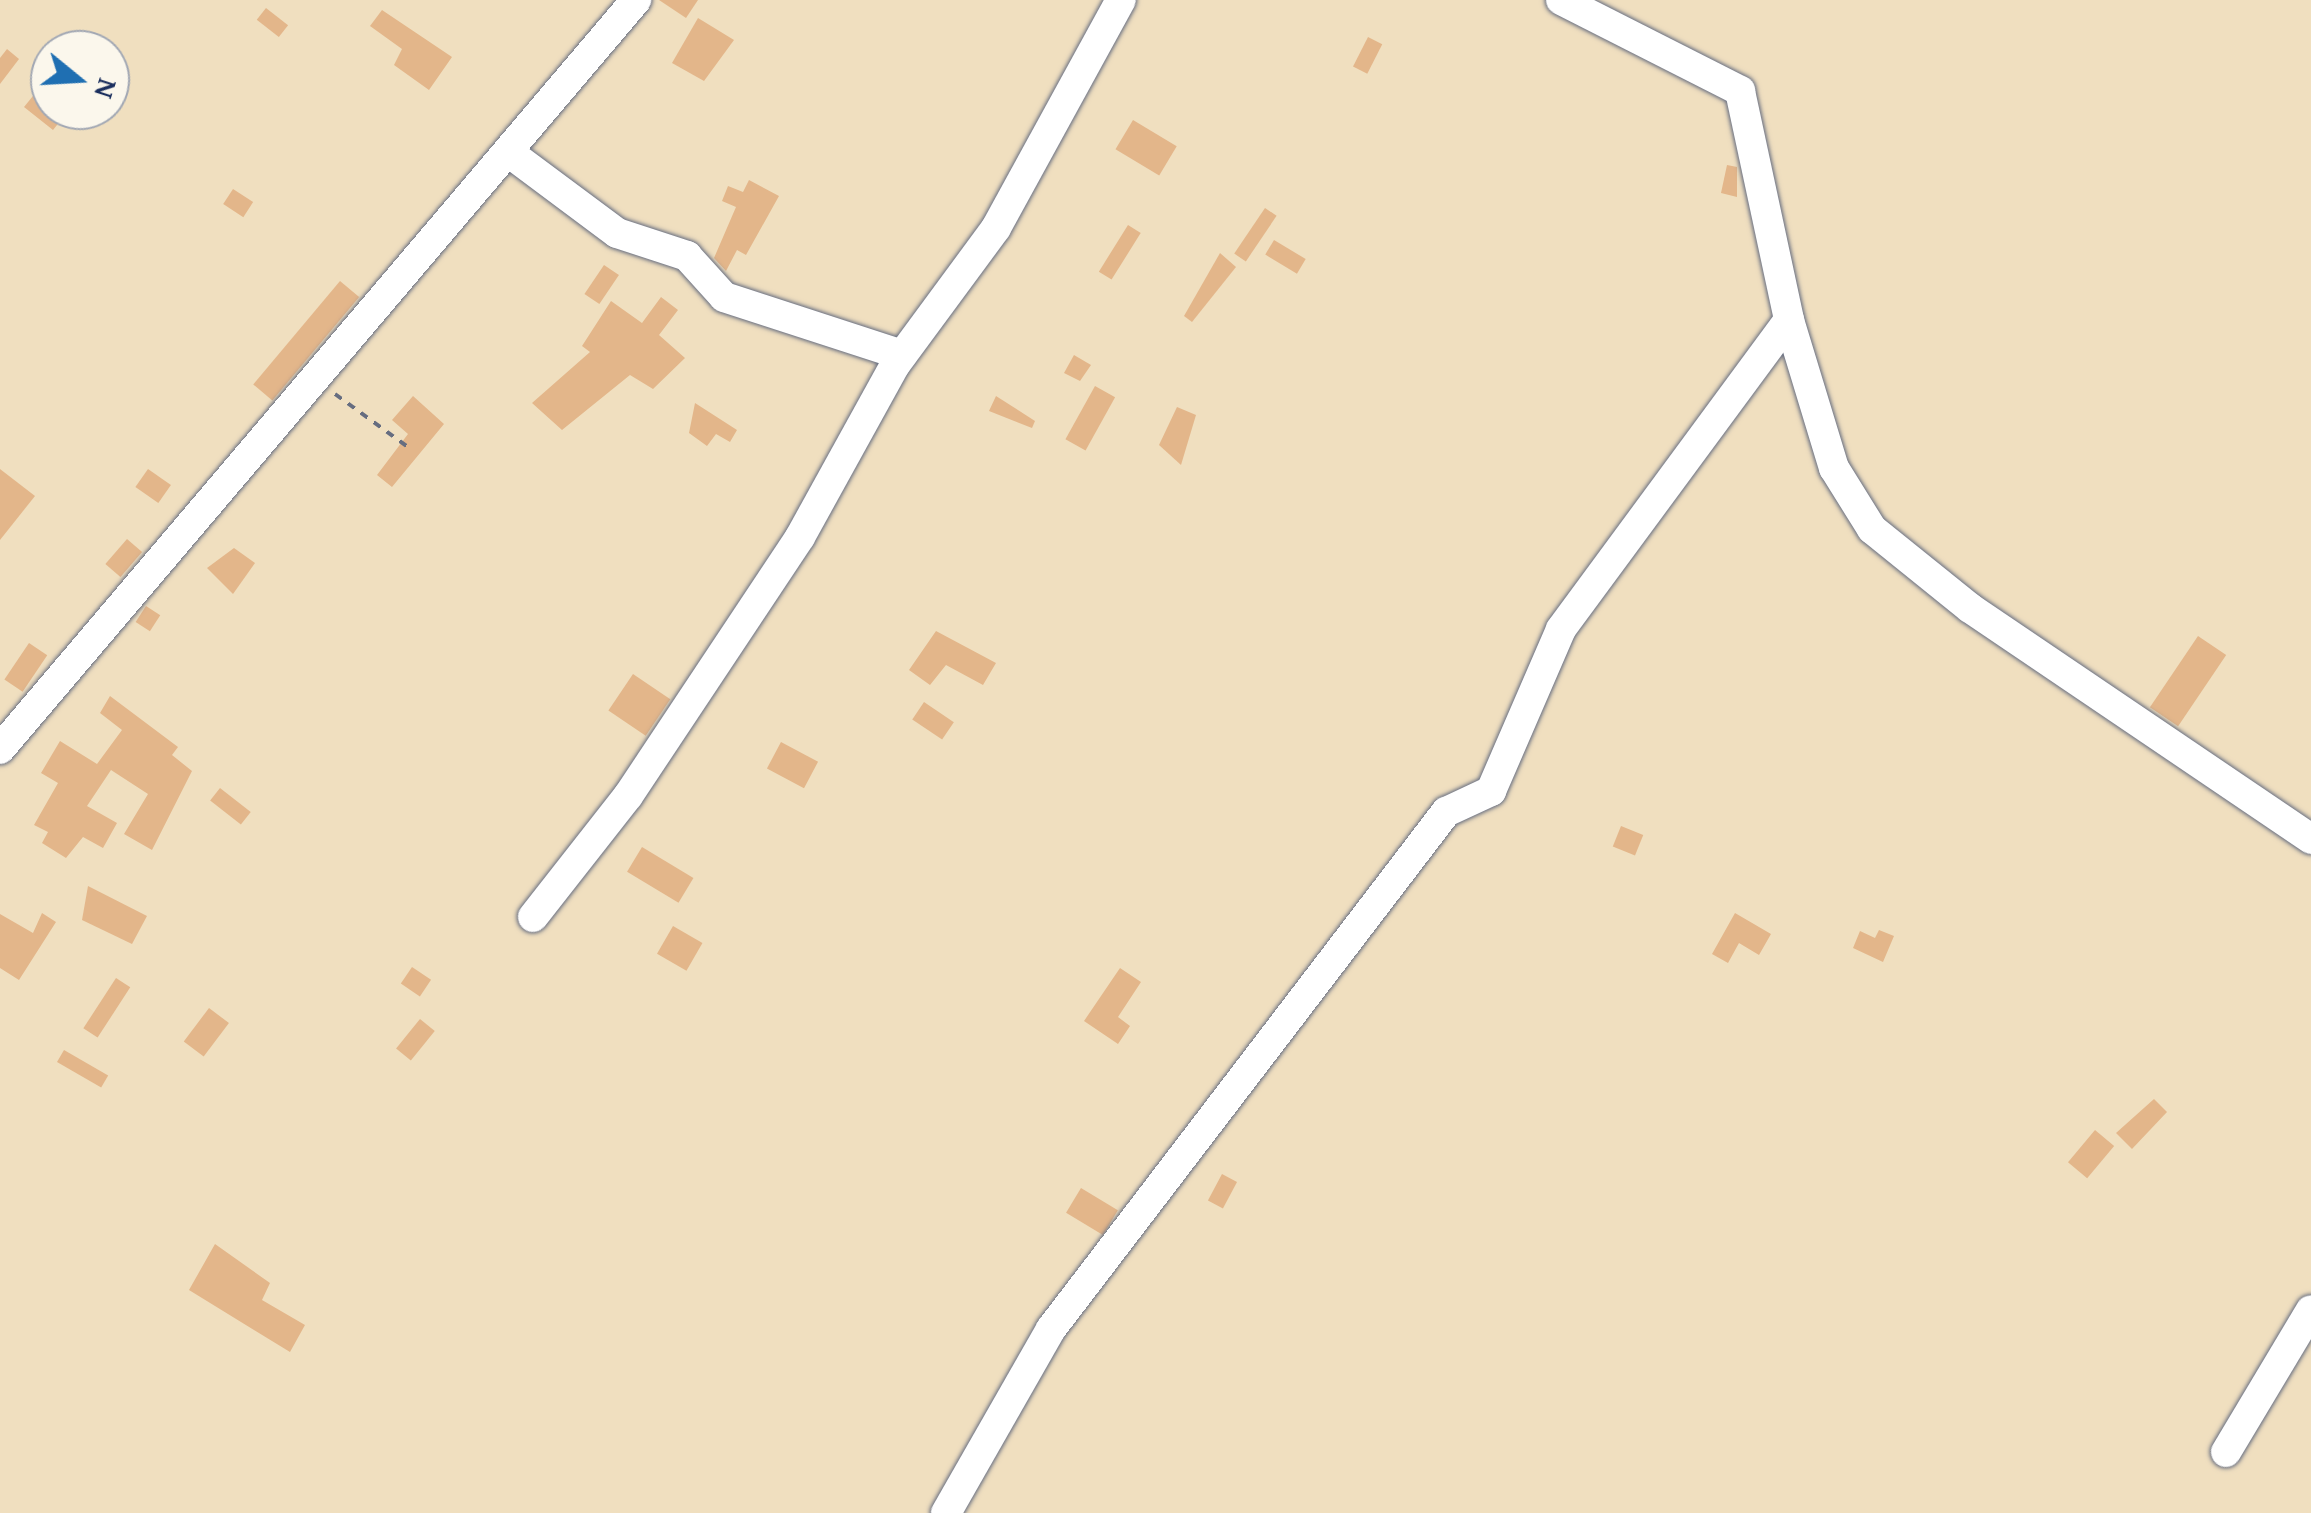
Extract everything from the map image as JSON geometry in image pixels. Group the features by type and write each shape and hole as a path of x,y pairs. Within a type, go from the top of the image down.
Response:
{"street":[{"path":"0,749 78,646 318,383 636,0"},
{"path":"532,917 628,796 800,538 902,356 996,228 1121,0"},
{"path":"1561,0 1740,91 1789,320 1834,468 1872,528 1970,608 2311,839"},
{"path":"511,154 617,232 687,256 724,297 902,356"},
{"path":"946,1513 1051,1329 1446,812 1491,791 1562,629 1789,320"},
{"path":"2226,1452 2311,1310"}],"path":[{"path":"318,383 412,450"}],"building":[{"path":"659,0 698,0 686,18"},
{"path":"266,8 288,25 279,37 257,20"},
{"path":"382,10 452,57 429,90 394,65 402,49 370,26"},
{"path":"698,18 734,40 704,81 672,63"},
{"path":"1368,37 1382,44 1367,74 1353,66"},
{"path":"7,49 19,59 0,84 0,58"},
{"path":"1133,120 1177,146 1159,175 1115,149"},
{"path":"1727,165 1737,167 1737,197 1721,193"},
{"path":"749,180 779,196 746,255 737,250 726,271 714,258 736,207 722,201 728,186 743,192"},
{"path":"233,189 253,202 243,217 223,204"},
{"path":"1265,208 1277,216 1246,261 1234,254"},
{"path":"1128,225 1141,233 1112,280 1099,272"},
{"path":"1274,240 1306,259 1297,274 1265,255"},
{"path":"1220,253 1236,267 1192,322 1184,316"},
{"path":"604,265 619,275 599,304 584,294"},
{"path":"340,281 359,297 272,400 253,384"},
{"path":"661,297 678,310 659,335 685,358 653,389 630,375 562,430 532,403 590,352 582,346 611,301 642,323"},
{"path":"1074,355 1091,365 1080,381 1064,373"},
{"path":"1095,386 1115,397 1086,451 1065,439"},
{"path":"413,396 444,424 392,487 377,475 408,434 392,420"},
{"path":"996,396 1035,421 1032,428 989,411"},
{"path":"695,403 737,430 730,442 716,434 707,446 689,433"},
{"path":"1177,407 1196,415 1181,465 1159,445"},
{"path":"0,469 35,496 0,540"},
{"path":"148,469 171,485 158,503 135,487"},
{"path":"127,539 142,552 120,577 105,564"},
{"path":"234,548 255,563 233,594 207,568"},
{"path":"146,606 160,615 150,631 136,622"},
{"path":"936,631 996,663 983,685 946,665 930,685 909,670"},
{"path":"2198,636 2226,655 2178,726 2150,707"},
{"path":"29,643 47,655 23,692 4,679"},
{"path":"633,674 670,699 646,736 608,710"},
{"path":"110,696 178,747 172,755 192,771 152,850 124,834 148,794 111,770 87,806 117,823 103,848 83,837 66,858 42,843 48,832 34,825 58,783 41,773 60,741 97,764 122,730 100,713"},
{"path":"924,702 954,722 942,740 912,719"},
{"path":"781,742 818,762 804,788 767,768"},
{"path":"220,788 251,812 241,825 210,801"},
{"path":"1621,826 1643,835 1635,855 1613,846"},
{"path":"642,847 693,878 678,903 627,872"},
{"path":"88,886 147,916 132,944 82,920"},
{"path":"42,913 56,922 19,980 0,968 0,914 33,933"},
{"path":"1735,913 1771,934 1759,955 1739,943 1728,963 1712,954"},
{"path":"673,926 702,943 686,971 657,954"},
{"path":"1879,930 1894,936 1883,962 1853,948 1860,931 1875,938"},
{"path":"412,967 431,980 420,996 401,984"},
{"path":"1120,968 1141,982 1118,1017 1130,1026 1118,1044 1084,1021"},
{"path":"116,978 130,987 98,1038 83,1028"},
{"path":"209,1008 229,1023 204,1057 184,1042"},
{"path":"420,1019 435,1031 411,1060 396,1049"},
{"path":"64,1050 108,1076 101,1088 57,1062"},
{"path":"2154,1099 2167,1112 2132,1149 2116,1133"},
{"path":"2095,1130 2114,1146 2087,1178 2068,1162"},
{"path":"1222,1174 1237,1182 1223,1208 1208,1200"},
{"path":"1081,1188 1118,1210 1103,1235 1066,1213"},
{"path":"215,1244 270,1283 262,1300 305,1325 290,1352 189,1290"}]}
